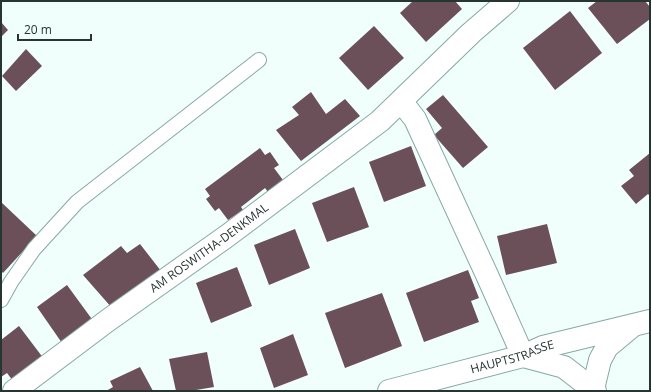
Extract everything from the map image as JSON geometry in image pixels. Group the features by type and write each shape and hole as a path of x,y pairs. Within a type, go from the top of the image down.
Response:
{"street":[{"name":"AM ROSWITHA-DENKMAL","path":"14,391 380,121 471,33 508,1"},
{"path":"401,101 415,119 523,356 564,368 594,390"},
{"name":"HAUPTSTRASSE","path":"389,391 523,356 543,347 643,322"},
{"name":"HAUPTSTRASSE","path":"594,390 600,360 607,347 643,322"}],"lane":[{"path":"1,300 11,282 34,249 77,202 259,60"}],"building":[{"path":"413,1 455,1 462,9 426,42 400,13"},
{"path":"597,1 645,1 650,7 650,19 617,44 588,8"},
{"path":"570,11 602,53 555,90 523,48"},
{"path":"1,22 8,30 1,37"},
{"path":"374,26 404,58 368,90 339,58"},
{"path":"26,49 42,66 16,91 2,76"},
{"path":"311,92 326,114 345,99 360,116 301,161 276,130 299,115 292,107"},
{"path":"443,95 488,147 463,168 434,135 442,128 426,109"},
{"path":"411,146 426,186 384,202 369,162"},
{"path":"260,148 265,155 270,152 279,165 274,168 283,180 268,192 265,188 241,207 243,210 228,220 219,208 215,211 206,199 210,196 205,189"},
{"path":"650,153 650,196 648,194 636,204 621,186 634,176 629,170"},
{"path":"354,187 369,227 327,242 312,203"},
{"path":"1,202 37,236 3,273 1,271"},
{"path":"547,224 557,263 506,275 497,236"},
{"path":"295,229 310,268 269,285 254,245"},
{"path":"140,244 161,271 112,308 83,275 121,246 127,253"},
{"path":"237,267 252,306 211,323 196,283"},
{"path":"468,270 479,298 471,301 479,322 424,342 406,293"},
{"path":"67,285 94,322 62,343 37,307"},
{"path":"382,293 402,346 345,368 325,313"},
{"path":"19,326 44,359 13,381 7,373 1,377 1,340"},
{"path":"293,334 308,375 274,388 260,348"},
{"path":"207,352 214,387 196,391 176,391 169,359"},
{"path":"140,367 153,391 106,391 113,387 110,381"}]}
